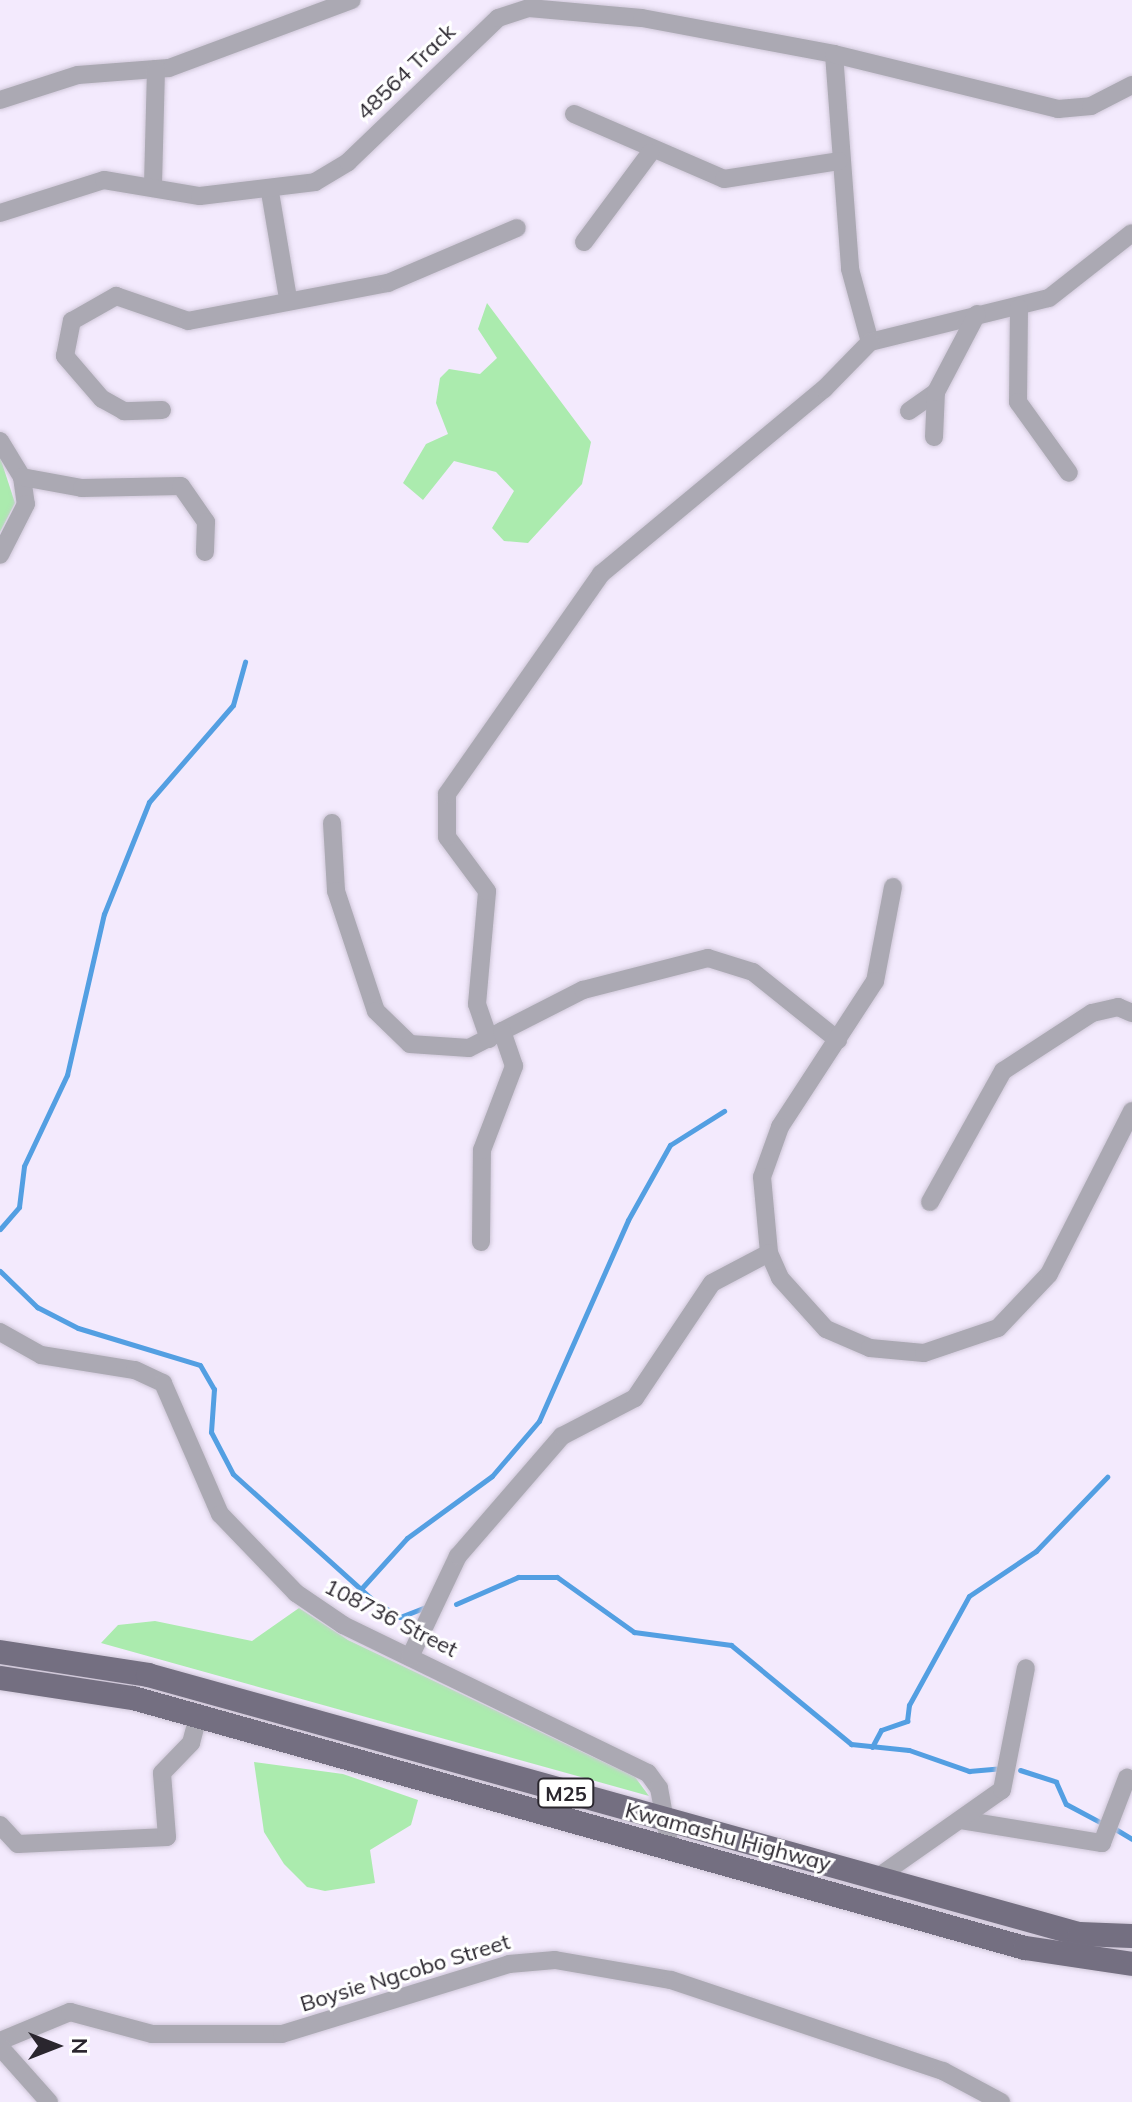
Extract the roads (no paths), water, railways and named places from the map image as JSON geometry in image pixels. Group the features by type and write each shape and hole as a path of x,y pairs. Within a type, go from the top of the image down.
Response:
{"main road":[{"name":"Kwamashu Highway","path":"0,1652 148,1675 1079,1934 1132,1936"},
{"name":"Kwamashu Highway","path":"0,1678 78,1686 198,1716 1025,1948 1132,1964"}],"street":[{"path":"0,100 78,75 156,69 352,0"},
{"name":"48564 Track","path":"0,213 86,182 153,184 185,196 270,192 339,168 498,18 519,10 642,18 834,54 1058,109 1091,106 1132,85"},
{"path":"834,54 839,161 850,269 870,342"},
{"path":"153,184 156,69"},
{"path":"574,114 650,153 731,180 839,161"},
{"path":"584,242 650,153"},
{"path":"270,192 288,298"},
{"path":"162,410 124,411 102,399 65,356 72,321 116,296 188,321 288,298 388,283 517,228"},
{"path":"481,1242 482,1150 514,1066 477,1004 487,891 447,837 447,794 601,574 824,389 870,342 977,314 1019,308 1049,298 1132,233"},
{"path":"1019,308 1018,402 1069,473"},
{"path":"934,437 936,392 977,314"},
{"path":"909,411 936,392"},
{"path":"0,441 22,477 25,514 0,555"},
{"path":"22,477 82,488 181,486 206,522 205,552"},
{"path":"332,823 336,891 389,1030 431,1049 496,1035 583,990 708,958 753,972 838,1040"},
{"path":"893,887 875,981 769,1150 761,1203 769,1253 798,1300 845,1339 924,1353 972,1342 1035,1294 1132,1111"},
{"path":"930,1202 1003,1071 1092,1013 1118,1007 1132,1013"},
{"path":"410,1657 458,1556 500,1513 562,1436 644,1390 712,1283 769,1253"},
{"name":"108736 Street","path":"0,1332 41,1355 135,1370 163,1383 181,1410 208,1494 235,1532 319,1610 648,1773 666,1821 670,1848"},
{"path":"878,1877 992,1800 1009,1776 1026,1668"},
{"path":"0,1825 18,1844 167,1837 162,1773 191,1743 198,1716"},
{"path":"961,1820 1102,1843 1127,1778"},
{"name":"Boysie Ngcobo Street","path":"0,2044 70,2012 152,2034 282,2034 509,1964 555,1960 671,1980 931,2066 1001,2102"},
{"path":"0,2044 42,2100"}],"waterway":[{"path":"0,1229 19,1207 24,1166 67,1075 104,914 149,802 233,705 245,662"},
{"path":"360,1590 407,1538 492,1476 539,1421 628,1220 670,1145 724,1111"},
{"path":"0,1271 37,1307 78,1328 200,1365 214,1389 211,1432 233,1474 375,1602 400,1617 429,1606"},
{"path":"872,1747 881,1730 907,1721 909,1705 969,1596 1036,1551 1107,1477"},
{"path":"456,1604 518,1577 557,1577 634,1632 731,1645 851,1744 909,1750 969,1771 1001,1768"},
{"path":"1020,1770 1056,1782 1066,1804 1100,1822"},
{"path":"1112,1827 1132,1839"}]}
